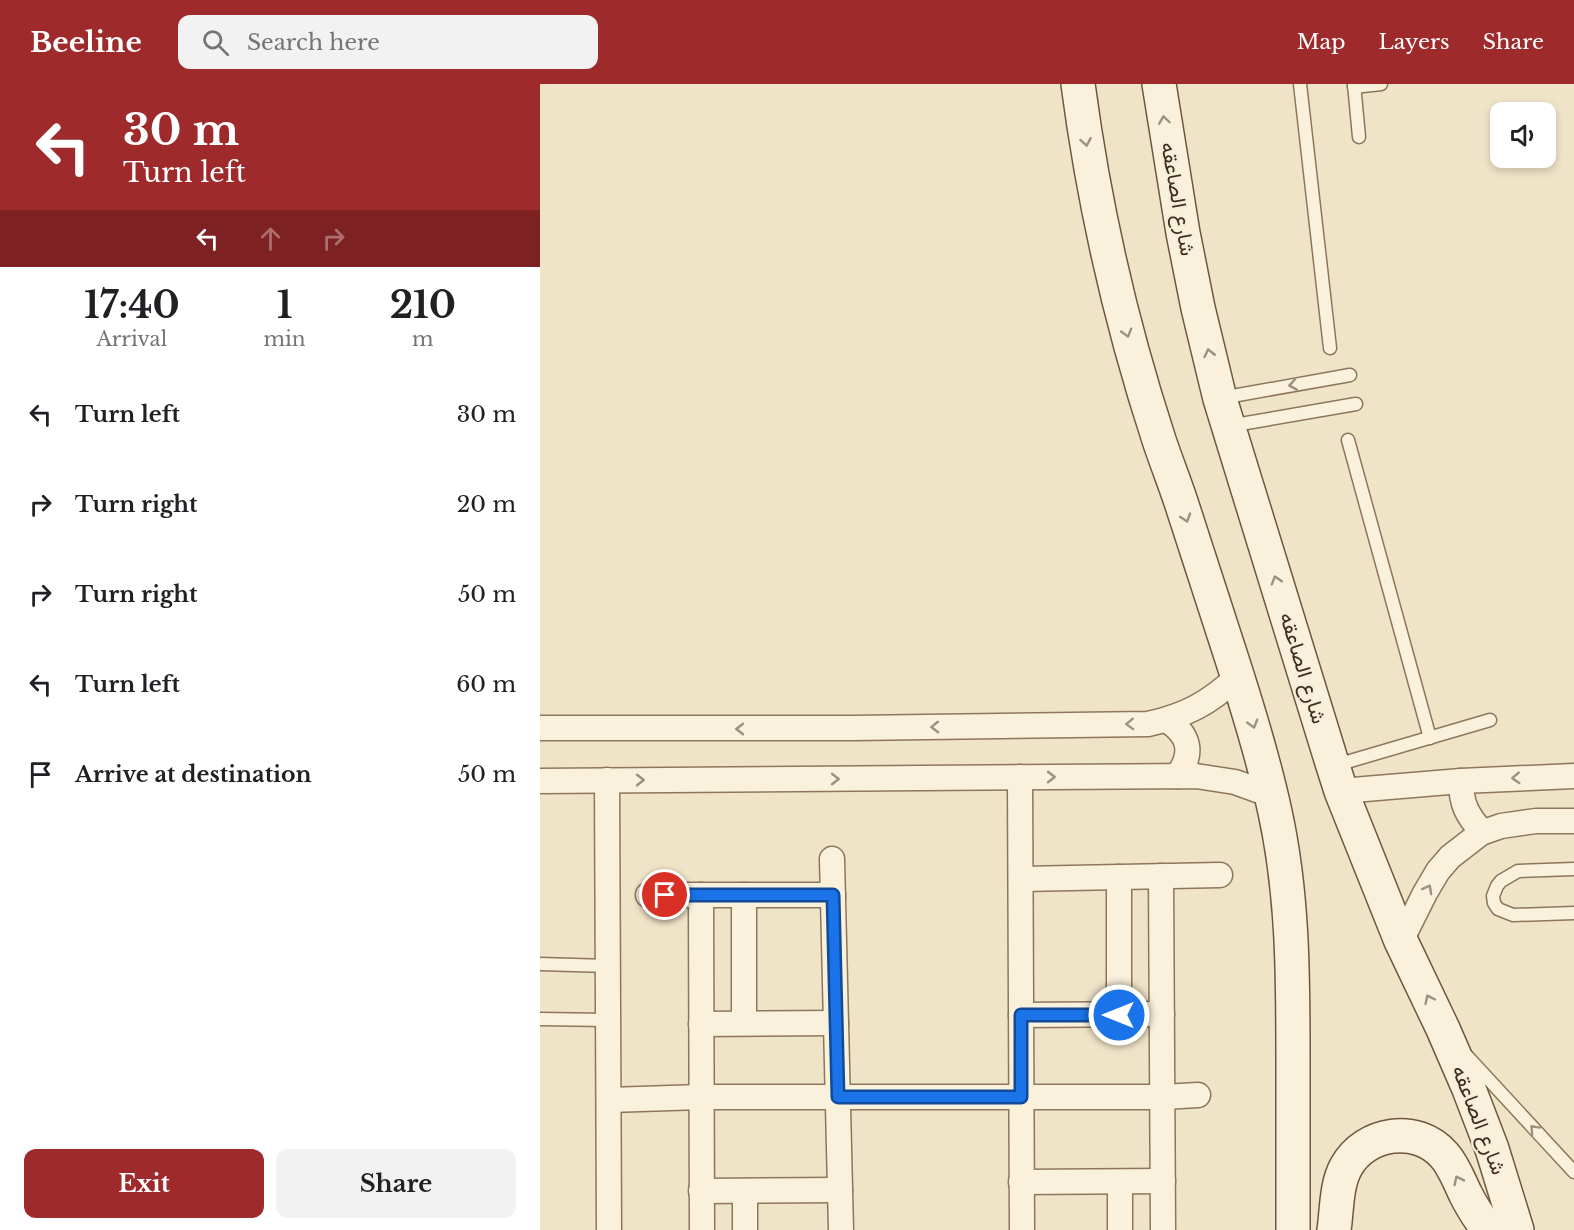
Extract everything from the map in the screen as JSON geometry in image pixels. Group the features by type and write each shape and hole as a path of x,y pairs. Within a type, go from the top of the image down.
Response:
{"street":[{"path":"1078,84 1095,193 1123,318 1159,442 1181,502 1264,762 1285,867 1294,973 1293,1230"},
{"name":"شارع الصاعقه","path":"1159,84 1183,233 1198,308 1224,413 1337,779 1401,941 1469,1089 1492,1149 1517,1230"},
{"path":"540,728 830,728 1148,724 1190,711 1212,699 1238,676"},
{"path":"1166,720 1176,726 1187,745 1184,767 1177,776"},
{"path":"540,781 1196,776 1225,780 1271,795"},
{"path":"1337,779 1461,781 1574,776"},
{"path":"1020,777 1022,1230"},
{"path":"608,780 609,1230"},
{"path":"1461,781 1461,795 1465,809 1482,832"},
{"path":"1401,941 1425,892 1438,872 1450,857 1482,832 1501,826 1536,821 1574,821"},
{"path":"832,859 841,1230"},
{"path":"1021,879 1220,875"},
{"path":"1161,876 1163,1230"},
{"path":"1119,877 1119,1015"},
{"path":"648,895 833,895"},
{"path":"700,895 702,1230"},
{"path":"744,895 744,1023"},
{"path":"1021,1015 1162,1014"},
{"path":"701,1024 836,1023"},
{"path":"609,1100 701,1097 1163,1097 1198,1095"},
{"path":"1334,1230 1341,1179 1346,1167 1357,1153 1372,1142 1396,1135 1421,1139 1442,1153 1450,1162 1466,1196 1488,1230"},
{"path":"1022,1182 1163,1181"},
{"path":"1120,1182 1120,1230"},
{"path":"701,1191 840,1190"},
{"path":"745,1191 745,1230"}],"lane":[{"path":"1300,84 1330,348"},
{"path":"1359,137 1354,86 1381,84"},
{"path":"1224,413 1350,375"},
{"path":"1224,413 1356,404"},
{"path":"1348,440 1430,738"},
{"path":"1337,779 1430,738 1490,720"},
{"path":"1574,869 1518,871 1501,881 1493,896 1498,909 1513,915 1574,913"},
{"path":"540,964 608,966"},
{"path":"540,1019 608,1020"},
{"path":"1443,1029 1574,1172"}],"route":[{"path":"665,895 833,895 838,1097 1021,1097 1021,1015 1119,1015"}]}
